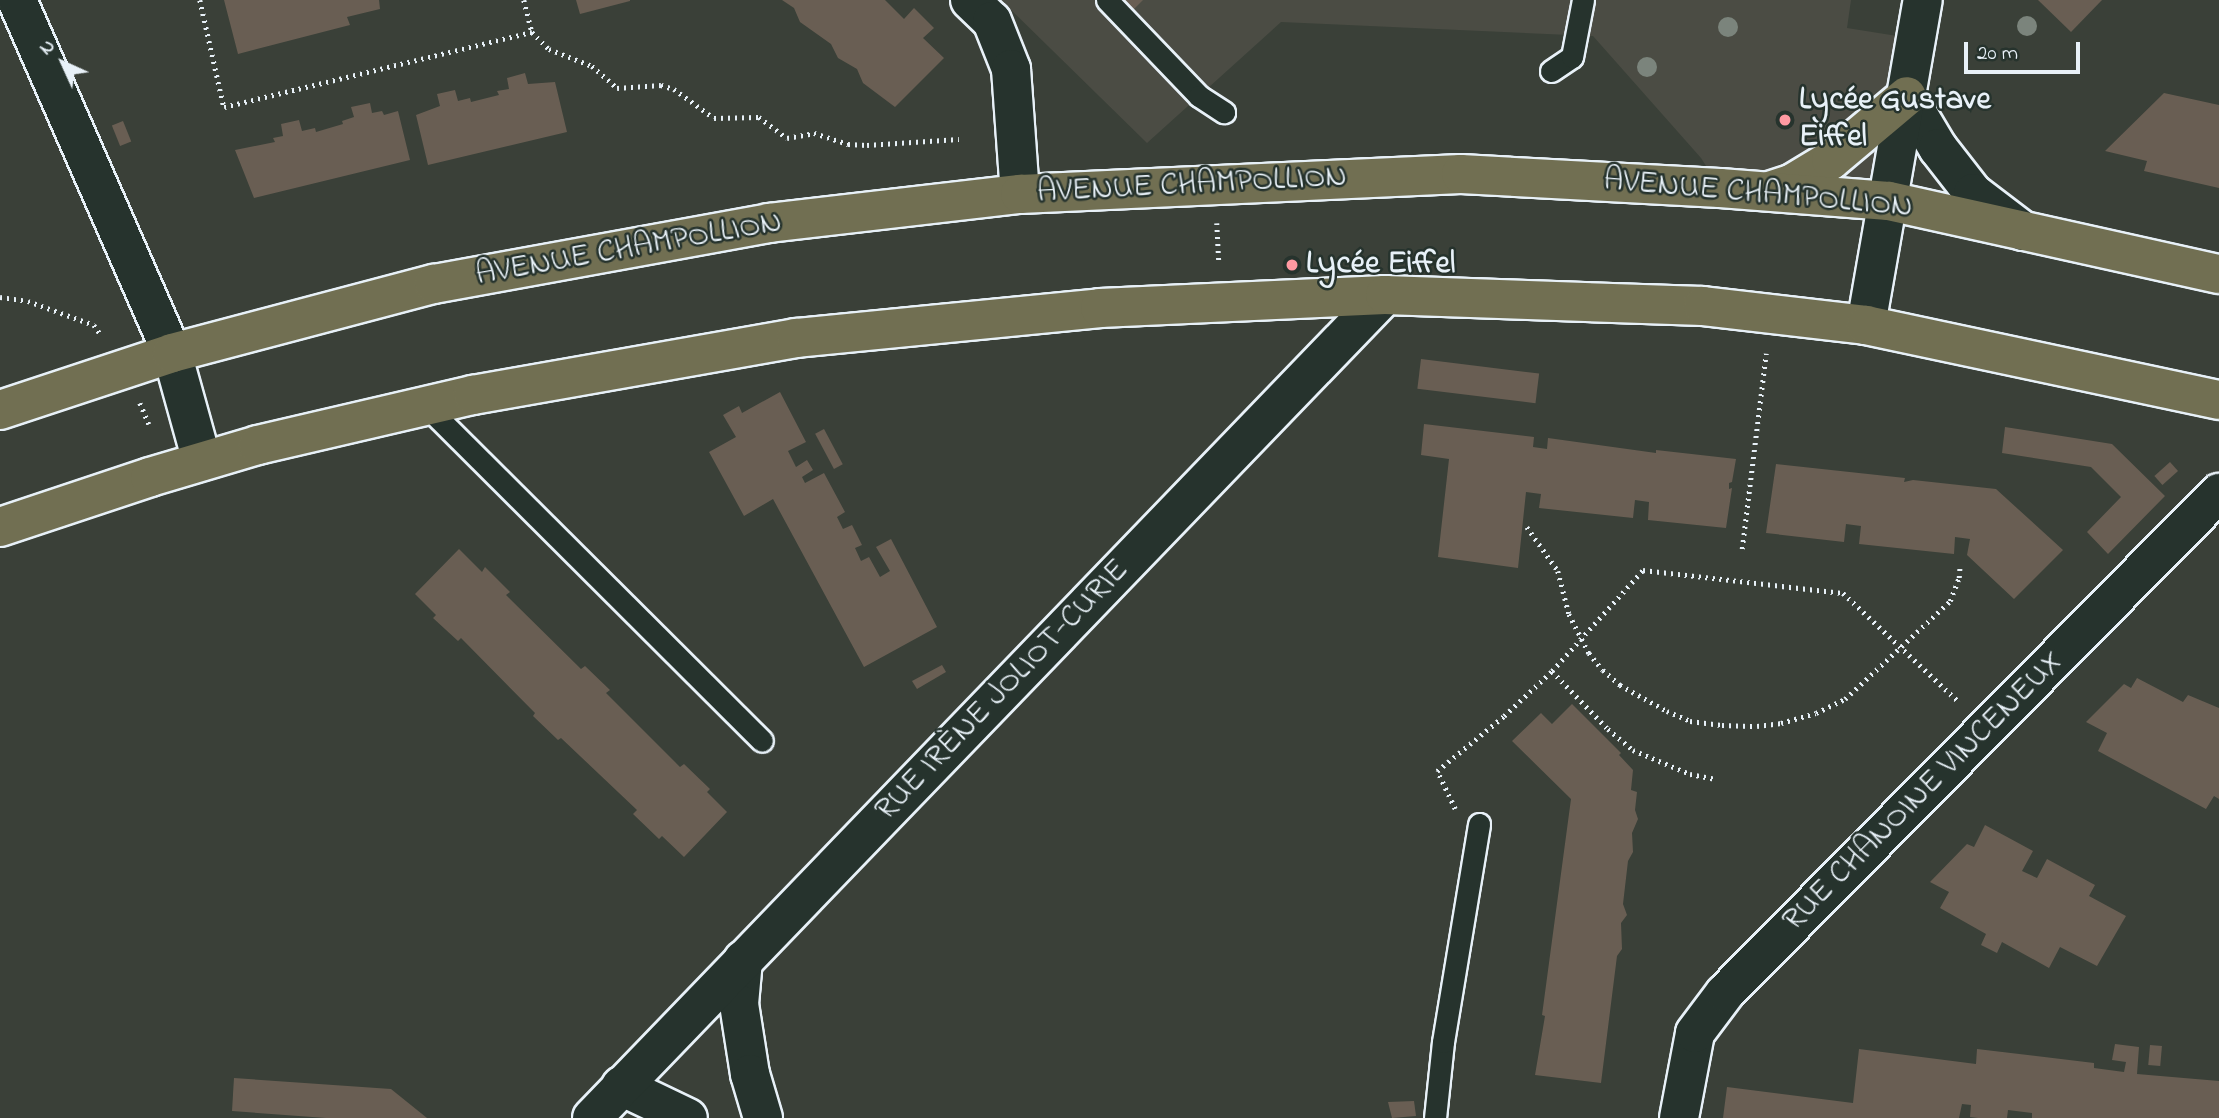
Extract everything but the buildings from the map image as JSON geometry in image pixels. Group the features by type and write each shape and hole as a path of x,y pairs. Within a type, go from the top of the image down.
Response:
{"main road":[{"path":"1768,192 1793,183 1831,160 1907,96"},
{"name":"AVENUE CHAMPOLLION","path":"0,410 172,353 434,284 769,223 1020,194 1461,174 1768,192 1889,201 2219,274"},
{"path":"0,527 184,466 426,406 796,338 1100,308 1385,295 1703,306 1866,325 2219,400"}],"street":[{"path":"17,0 172,353 184,466"},
{"path":"970,0 992,21 1011,69 1020,194"},
{"path":"1866,325 1923,0"},
{"path":"1907,96 1938,148 1973,192 2024,231"},
{"name":"RUE IRÈNE JOLIOT-CURIE","path":"592,1118 1385,295"},
{"name":"RUE CHANOINE VINCENEUX","path":"1679,1118 1695,1032 1725,993 2219,493"},
{"path":"743,960 739,1004 750,1073 763,1118"},
{"path":"621,1086 688,1118"}],"lane":[{"path":"1107,0 1199,96 1224,112"},
{"path":"1551,71 1572,57 1583,0"},
{"path":"426,406 762,741"},
{"path":"1435,1118 1443,1042 1479,824"}],"path":[{"path":"200,0 224,107 532,32"},
{"path":"524,0 532,32 549,49 584,62 617,88 661,85 674,89 714,118 760,117 787,138 814,133 848,145 959,139"},
{"path":"1215,186 1221,303"},
{"path":"0,297 28,301 94,326 126,367 184,466"},
{"path":"1742,549 1770,314"},
{"path":"1527,527 1558,571 1569,614 1582,641 1603,670 1620,685 1690,721 1757,726 1816,713 1845,699 1902,649 1950,601 1959,578 1960,564"},
{"path":"1479,824 1459,816 1437,771 1504,716 1552,671 1582,641 1643,570 1843,593 1987,728"},
{"path":"1552,671 1608,729 1633,750 1690,774 1715,779"}],"shaded area":[{"name":"Lycée Gustave Eiffel","path":"1001,0 1851,0 1847,28 1916,39 1889,201 1720,188 1701,158 1593,36 1281,22 1147,143"}],"place":[{"name":"Lycée Gustave Eiffel","path":"1785,120"},
{"name":"Lycée Eiffel","path":"1292,265"}]}
